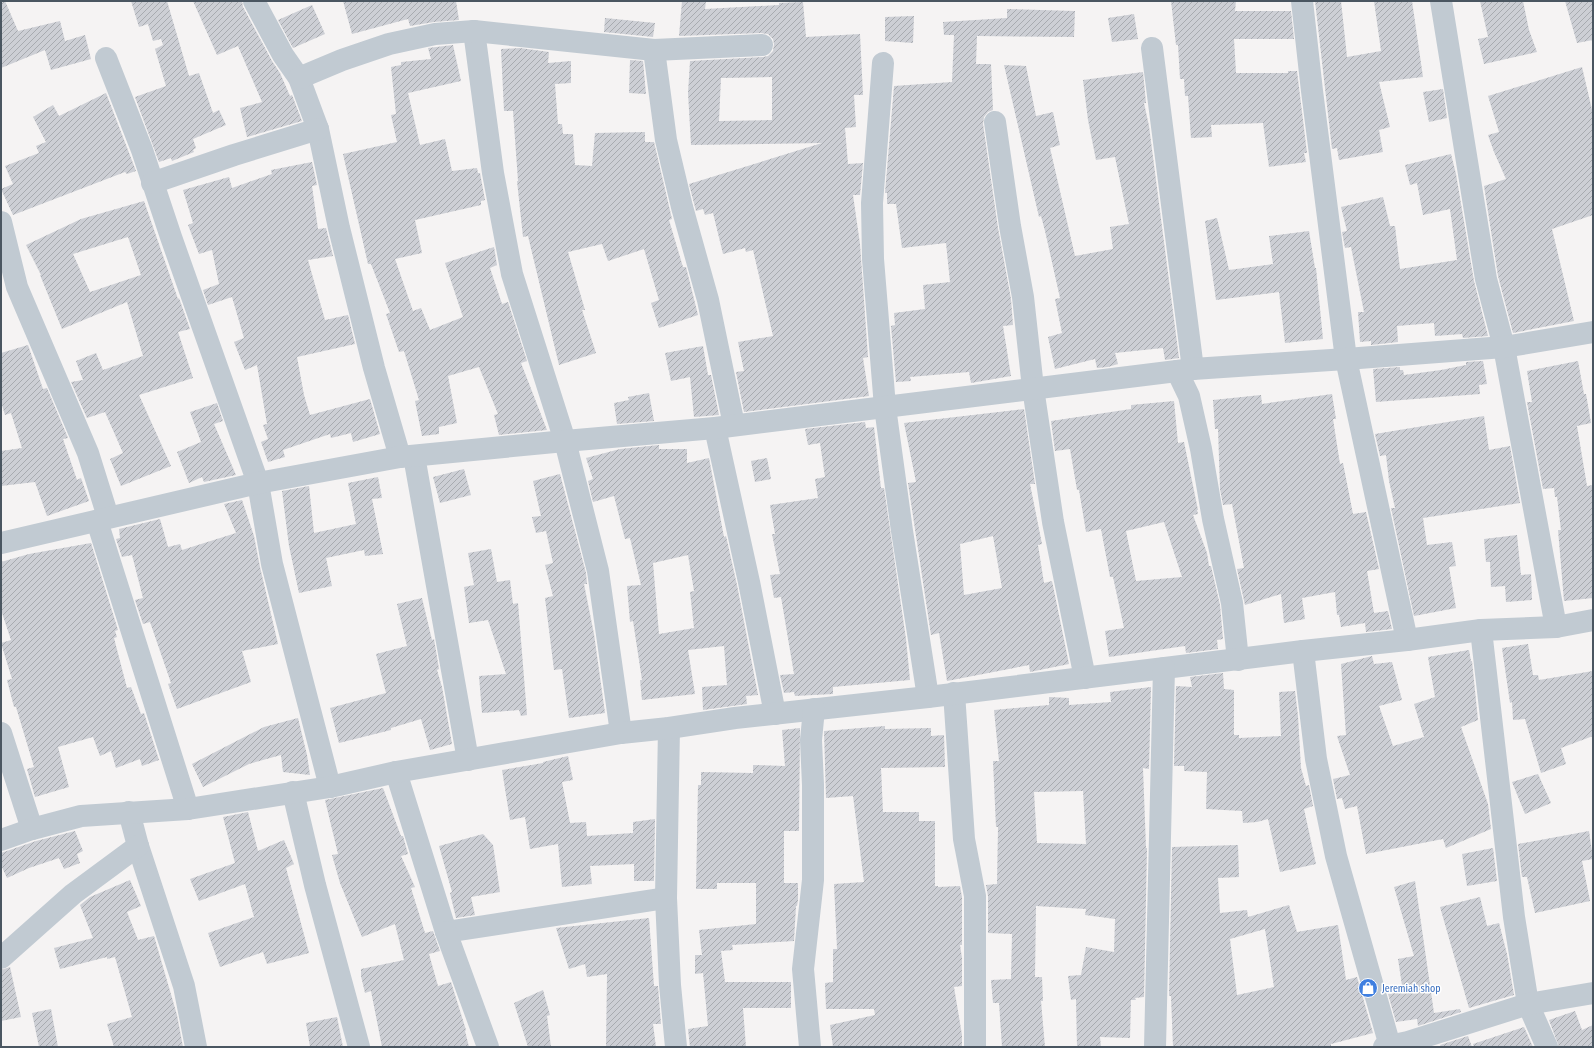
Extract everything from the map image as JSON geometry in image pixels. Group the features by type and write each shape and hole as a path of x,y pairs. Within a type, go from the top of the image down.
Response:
{"street":[{"path":"254,1 283,55 300,78 318,129 374,368 407,456 468,760"},
{"path":"1302,1 1346,359 1407,640"},
{"path":"1441,1 1486,279 1504,347 1556,627"},
{"path":"300,78 342,60 389,44 435,34 474,31 654,50 762,45"},
{"path":"474,31 493,173 512,274 566,441 598,571 621,733"},
{"path":"1152,48 1185,370 1213,520 1232,603 1238,660"},
{"path":"654,50 666,140 682,207 708,300 725,427 749,582 775,714"},
{"path":"106,58 142,150 152,183 258,483 272,564 330,787"},
{"path":"883,63 872,210 873,259 885,407 902,531 928,697"},
{"path":"995,122 1010,226 1023,297 1033,388 1053,522 1085,678"},
{"path":"152,183 234,155 318,129"},
{"path":"1,222 17,287 88,454 102,519 188,809"},
{"path":"1,543 258,483 407,456 725,427 1185,370 1504,347 1593,332"},
{"path":"1,840 32,829 81,816 188,809 330,787 396,772 621,733 669,728 735,718 928,697 1482,630 1556,627 1593,620"},
{"path":"1482,630 1514,917 1528,1004 1547,1047"},
{"path":"1303,651 1316,759 1336,856 1398,1045 1528,1004 1593,992"},
{"path":"1155,1047 1164,668"},
{"path":"954,693 964,839 975,896 975,1047"},
{"path":"810,1047 803,969 814,880 811,740 814,709"},
{"path":"669,728 666,898 670,985 676,1047"},
{"path":"1,733 32,829"},
{"path":"396,772 446,932 488,1047"},
{"path":"293,792 315,885 359,1047"},
{"path":"129,812 138,846 184,986 196,1047"},
{"path":"1,958 72,894 138,846"},
{"path":"446,932 666,898"}],"building":[{"path":"1,1 5,1 18,31 60,21 65,41 85,35 91,59 51,70 45,50 1,68"},
{"path":"131,1 167,1 189,76 199,73 213,113 219,110 226,125 193,139 196,148 193,150 194,152 172,161 171,158 159,162 135,97 166,86 155,49 163,45 161,39 153,41 148,24 139,27"},
{"path":"193,1 242,1 243,7 280,73 290,96 292,95 302,121 247,137 240,108 262,102 238,46 217,55"},
{"path":"343,1 456,1 459,20 410,26 408,19 352,34"},
{"path":"682,1 706,1 705,9 779,5 779,3 803,2 806,37 860,34 863,95 854,95 856,127 845,128 848,164 863,163 860,195 853,195 860,244 868,357 863,358 869,396 744,412 736,372 744,371 738,342 773,336 753,250 746,252 745,248 723,254 713,213 705,215 703,209 696,211 689,184 822,143 691,145 688,93 690,61 768,56 773,51 774,44 773,39 768,34 761,33 679,36","holes":["772,77 772,120 719,121 721,78"]},
{"path":"1171,1 1236,1 1235,11 1291,11 1294,39 1234,39 1236,73 1288,73 1288,71 1297,71 1307,153 1304,153 1306,162 1269,167 1263,123 1211,125 1212,137 1191,138 1188,96 1185,96 1184,79 1180,79 1178,45 1176,45"},
{"path":"1315,1 1341,1 1347,57 1381,51 1374,1 1412,1 1423,77 1379,82 1390,127 1379,130 1383,152 1339,160 1337,148 1332,149"},
{"path":"1480,1 1523,1 1529,30 1537,52 1484,64 1478,39 1488,37"},
{"path":"1565,1 1593,1 1593,40 1577,43"},
{"path":"312,5 325,34 293,48 278,20"},
{"path":"1007,9 1075,11 1074,37 977,36 976,64 991,64 993,110 988,112 984,117 983,124 998,228 1011,299 1013,325 1003,326 1011,376 971,383 969,372 910,377 911,381 896,382 891,326 895,325 894,313 925,309 923,285 950,282 946,243 902,248 896,204 887,204 887,193 885,193 894,86 952,82 954,35 944,35 943,22 1007,18"},
{"path":"1134,14 1138,39 1112,42 1108,18"},
{"path":"914,16 913,43 885,41 885,17"},
{"path":"605,18 655,23 653,37 604,32"},
{"path":"453,45 461,81 408,93 420,145 445,139 452,171 477,168 478,173 480,173 485,200 481,201 481,205 415,220 422,253 395,259 413,311 421,308 430,330 463,317 445,263 494,247 497,265 490,268 502,304 508,302 527,361 521,363 547,430 499,435 494,415 498,414 479,367 448,376 457,423 439,427 439,434 422,436 415,401 419,400 404,351 399,352 386,314 390,313 371,264 368,264 343,154 397,142 391,115 396,114 391,67 401,65 401,62 431,59 428,48"},
{"path":"520,48 549,52 548,63 571,61 571,83 555,84 558,124 562,124 563,134 573,134 575,165 592,166 595,133 645,132 645,142 654,142 672,219 669,220 683,267 686,267 698,315 659,328 651,303 659,300 644,249 608,261 602,244 568,252 585,310 582,310 596,353 559,365 528,236 523,237 517,181 513,111 504,111 501,49"},
{"path":"630,60 643,61 646,94 629,93"},
{"path":"1004,65 1026,66 1036,116 1053,112 1060,145 1050,148 1075,256 1113,249 1110,227 1129,224 1115,157 1096,160 1088,120 1083,80 1143,72 1146,103 1144,103 1149,126 1179,358 1165,360 1163,348 1115,353 1118,364 1108,367 1097,368 1095,359 1055,369 1048,337 1062,333 1055,299 1060,298 1045,231 1041,216 1039,217"},
{"path":"1582,67 1593,114 1593,215 1552,229 1574,321 1513,333 1498,276 1484,186 1506,179 1488,135 1499,132 1488,96"},
{"path":"1443,89 1447,118 1429,122 1423,92"},
{"path":"106,93 136,171 127,174 125,172 13,215 1,189 13,184 5,166 39,153 36,146 46,142 33,117 53,105 59,116"},
{"path":"1451,154 1456,174 1474,281 1488,336 1463,338 1462,334 1435,336 1434,323 1397,326 1398,342 1371,345 1371,341 1360,342 1358,312 1364,312 1351,247 1345,248 1342,232 1347,231 1341,207 1383,197 1390,226 1395,226 1400,269 1457,260 1450,209 1423,215 1417,183 1410,185 1405,165"},
{"path":"312,162 317,185 312,186 318,229 326,228 333,256 308,260 325,320 348,315 355,344 297,357 304,395 310,415 370,399 380,434 353,442 351,433 331,438 330,434 283,450 285,457 268,462 261,442 268,439 263,425 267,424 257,365 245,370 234,342 244,338 232,297 208,305 203,290 219,284 212,250 199,254 188,225 193,223 183,190 229,177 232,188 272,174 271,170"},
{"path":"144,201 190,329 178,332 193,378 139,395 171,466 121,486 110,459 123,453 105,412 87,418 71,382 83,380 76,361 96,353 103,370 143,356 127,302 62,329 41,275 26,245 81,219","holes":["128,237 141,275 90,292 73,254"]},
{"path":"1217,218 1229,270 1273,264 1269,236 1309,231 1316,268 1323,339 1285,343 1279,292 1216,300 1205,221"},
{"path":"28,345 43,389 47,388 68,438 63,439 77,480 81,478 89,501 47,516 35,482 1,486 1,451 22,448 11,413 5,415 1,402 1,353"},
{"path":"703,346 708,375 711,375 719,415 694,417 690,377 671,381 665,353"},
{"path":"1483,361 1487,384 1479,385 1480,394 1376,402 1373,369 1400,367 1400,370 1403,370 1404,375 1466,365 1466,362"},
{"path":"1578,361 1591,423 1577,426 1587,486 1593,485 1593,598 1564,601 1558,530 1561,530 1557,497 1555,497 1554,488 1543,489 1527,402 1532,402 1527,371"},
{"path":"649,393 654,421 617,424 614,403 629,400 628,397"},
{"path":"1332,394 1336,419 1333,419 1340,464 1343,463 1353,514 1366,512 1379,569 1367,571 1374,613 1388,611 1392,629 1366,632 1365,623 1341,627 1339,615 1337,615 1335,592 1302,598 1305,619 1284,623 1281,594 1245,605 1237,569 1244,568 1232,504 1223,505 1220,489 1218,429 1215,429 1213,400 1261,395 1262,404"},
{"path":"1174,401 1178,443 1184,442 1198,510 1198,514 1193,515 1207,553 1209,566 1211,566 1220,605 1223,639 1217,640 1218,649 1186,653 1185,646 1109,657 1105,631 1124,628 1113,577 1110,577 1101,529 1086,532 1070,449 1055,451 1051,421 1131,409 1131,405","holes":["1164,522 1182,577 1136,581 1126,531"]},
{"path":"217,403 223,421 214,424 236,475 204,482 202,477 189,483 177,452 201,442 190,412"},
{"path":"1024,409 1035,484 1030,484 1042,544 1038,545 1044,583 1052,581 1069,664 1030,672 1029,665 947,681 939,633 931,635 908,483 916,482 904,423","holes":["993,536 1002,588 964,595 960,544"]},
{"path":"1484,416 1489,450 1510,446 1520,503 1423,518 1427,545 1452,542 1456,566 1449,567 1456,608 1414,616 1391,508 1395,508 1389,481 1386,455 1380,456 1375,434"},
{"path":"865,422 866,428 874,427 881,488 884,488 906,639 910,680 833,687 833,694 795,696 794,692 784,693 780,675 794,674 781,597 774,598 770,575 780,574 772,534 775,534 770,505 818,498 815,479 825,477 820,443 808,445 805,429"},
{"path":"659,445 659,449 687,449 687,463 709,458 724,537 726,536 737,585 758,695 746,696 747,704 703,710 702,687 727,685 724,646 688,650 695,694 642,700 640,680 642,680 633,621 630,622 627,586 641,585 630,538 625,539 614,496 593,502 588,481 593,479 586,458 620,449","holes":["688,555 694,591 690,592 694,628 659,634 653,563"]},
{"path":"767,458 771,479 755,482 751,461"},
{"path":"464,469 471,495 440,503 433,477"},
{"path":"560,474 586,573 587,584 584,584 594,634 605,713 569,718 562,669 554,670 545,598 553,596 545,565 553,563 546,531 536,533 532,517 541,516 533,481"},
{"path":"378,477 382,498 372,499 383,554 365,556 364,550 326,558 332,586 299,593 289,546 282,491 309,486 314,533 356,524 348,483"},
{"path":"242,500 254,536 278,644 242,651 251,682 177,709 168,684 171,683 150,622 143,624 135,600 143,598 132,555 122,557 116,539 120,538 119,529 160,519 168,547 180,544 182,550 236,533 224,504"},
{"path":"1517,535 1521,575 1531,574 1532,600 1506,602 1505,586 1491,587 1490,562 1486,562 1484,539"},
{"path":"91,543 118,630 115,631 117,637 114,638 127,688 131,687 141,714 144,713 159,760 142,766 140,759 116,768 111,751 100,756 93,737 58,747 69,787 35,797 27,769 34,767 16,707 14,707 7,680 12,679 1,643 11,640 1,610 1,562 29,554"},
{"path":"491,549 497,582 510,580 513,604 518,603 527,715 521,716 519,710 482,713 479,676 506,674 488,620 469,623 464,587 474,585 468,553"},
{"path":"422,598 432,640 434,639 439,669 437,670 442,687 452,744 430,750 421,719 391,728 391,730 339,743 330,708 386,693 376,654 407,646 397,604"},
{"path":"1528,644 1533,675 1538,675 1539,680 1593,671 1593,736 1561,748 1566,764 1541,773 1525,719 1513,720 1512,702 1510,703 1502,648"},
{"path":"1469,650 1472,661 1478,720 1461,727 1488,804 1491,829 1446,848 1443,839 1366,854 1357,806 1345,809 1342,798 1337,799 1333,779 1350,775 1337,736 1346,735 1341,664 1372,656 1374,664 1392,662 1402,700 1379,706 1393,746 1424,737 1414,704 1435,697 1428,657"},
{"path":"1223,673 1224,689 1234,690 1234,735 1239,735 1239,738 1281,736 1279,692 1295,691 1301,768 1306,786 1309,785 1313,806 1304,809 1316,864 1280,872 1268,819 1257,822 1243,823 1242,811 1206,809 1207,772 1184,771 1184,766 1174,766 1176,686 1192,687 1190,677"},
{"path":"1151,687 1149,769 1143,768 1147,848 1144,997 1131,1000 1130,1038 1100,1037 1101,1047 1077,1047 1076,999 1071,1000 1068,976 1081,975 1086,947 1114,952 1115,919 1085,915 1086,909 1036,906 1035,977 1042,977 1043,1001 1041,1001 1045,1047 1002,1047 999,1003 993,1003 991,980 1011,979 1012,934 988,933 988,896 986,885 997,884 998,827 996,827 993,761 999,761 994,710 1049,705 1049,697 1069,698 1069,705 1111,702 1110,692","holes":["1083,791 1086,844 1037,843 1034,792"]},
{"path":"298,718 310,775 283,772 281,755 249,764 203,787 192,764 264,727"},
{"path":"885,726 885,729 931,728 931,736 944,735 945,767 881,768 883,812 919,812 919,821 935,821 935,886 960,886 962,897 962,945 960,945 962,958 962,986 954,987 962,1035 962,1047 833,1047 830,1025 875,1015 874,1009 826,1009 825,983 833,982 833,949 837,949 834,884 864,882 853,796 826,798 824,731"},
{"path":"800,728 799,831 784,831 784,883 798,883 794,941 732,945 733,950 721,951 725,982 791,982 791,1008 743,1008 746,1047 690,1047 688,1029 708,1026 703,973 695,974 695,955 702,955 699,930 756,924 756,883 717,883 717,889 696,889 698,785 701,785 701,772 753,773 753,765 785,766 782,730"},
{"path":"568,756 573,780 562,782 570,823 586,822 587,836 633,833 633,822 655,819 654,881 634,881 634,864 590,866 592,884 562,887 558,844 530,849 525,817 510,820 502,770 543,763"},
{"path":"1538,774 1551,803 1525,814 1512,782"},
{"path":"383,788 401,836 403,836 408,854 401,856 415,887 411,888 425,933 433,931 440,951 429,954 438,986 451,982 466,1030 469,1047 382,1047 371,991 365,993 361,969 404,960 395,924 362,937 340,883 332,855 338,854 325,800"},
{"path":"248,812 258,851 284,840 294,864 286,868 309,953 267,964 263,952 220,967 208,933 254,917 245,884 199,901 190,879 235,863 223,817"},
{"path":"75,831 83,851 77,854 80,863 64,869 59,858 29,868 7,878 1,865 1,853 36,841"},
{"path":"1589,831 1593,859 1582,861 1590,901 1535,913 1527,877 1522,877 1518,844"},
{"path":"483,834 493,845 500,892 471,897 475,915 456,918 450,893 452,892 439,846"},
{"path":"1238,845 1239,877 1218,878 1220,913 1247,910 1248,917 1289,905 1297,932 1338,925 1346,980 1357,977 1373,1033 1331,1044 1331,1047 1173,1047 1171,996 1169,996 1172,847","holes":["1265,929 1274,987 1237,995 1230,939"]},
{"path":"1493,848 1497,881 1467,886 1462,854"},
{"path":"130,880 141,906 127,912 138,940 154,936 177,1015 183,1047 114,1047 107,1024 132,1017 115,957 107,959 107,957 60,969 54,948 93,938 80,905 90,897"},
{"path":"1415,881 1434,1013 1460,1009 1461,1012 1418,1026 1417,1019 1396,1022 1388,994 1403,992 1398,959 1414,956 1394,887"},
{"path":"1480,897 1487,926 1499,923 1507,954 1514,995 1469,1008 1440,907"},
{"path":"649,918 654,986 658,986 661,1024 653,1024 656,1047 606,1047 607,974 587,977 585,964 569,969 556,928"},
{"path":"10,967 21,1017 1,1021 1,970"},
{"path":"543,990 550,1015 547,1016 551,1047 528,1047 514,1003"},
{"path":"51,1009 58,1047 39,1047 32,1013"},
{"path":"1575,1011 1582,1030 1593,1025 1593,1047 1559,1047 1549,1020"},
{"path":"337,1017 343,1047 310,1047 306,1023"},
{"path":"1524,1027 1533,1047 1474,1047 1473,1044"},
{"path":"1468,1036 1472,1047 1441,1047 1440,1045"}],"place":[{"name":"Jeremiah shop","path":"1368,988"}]}
